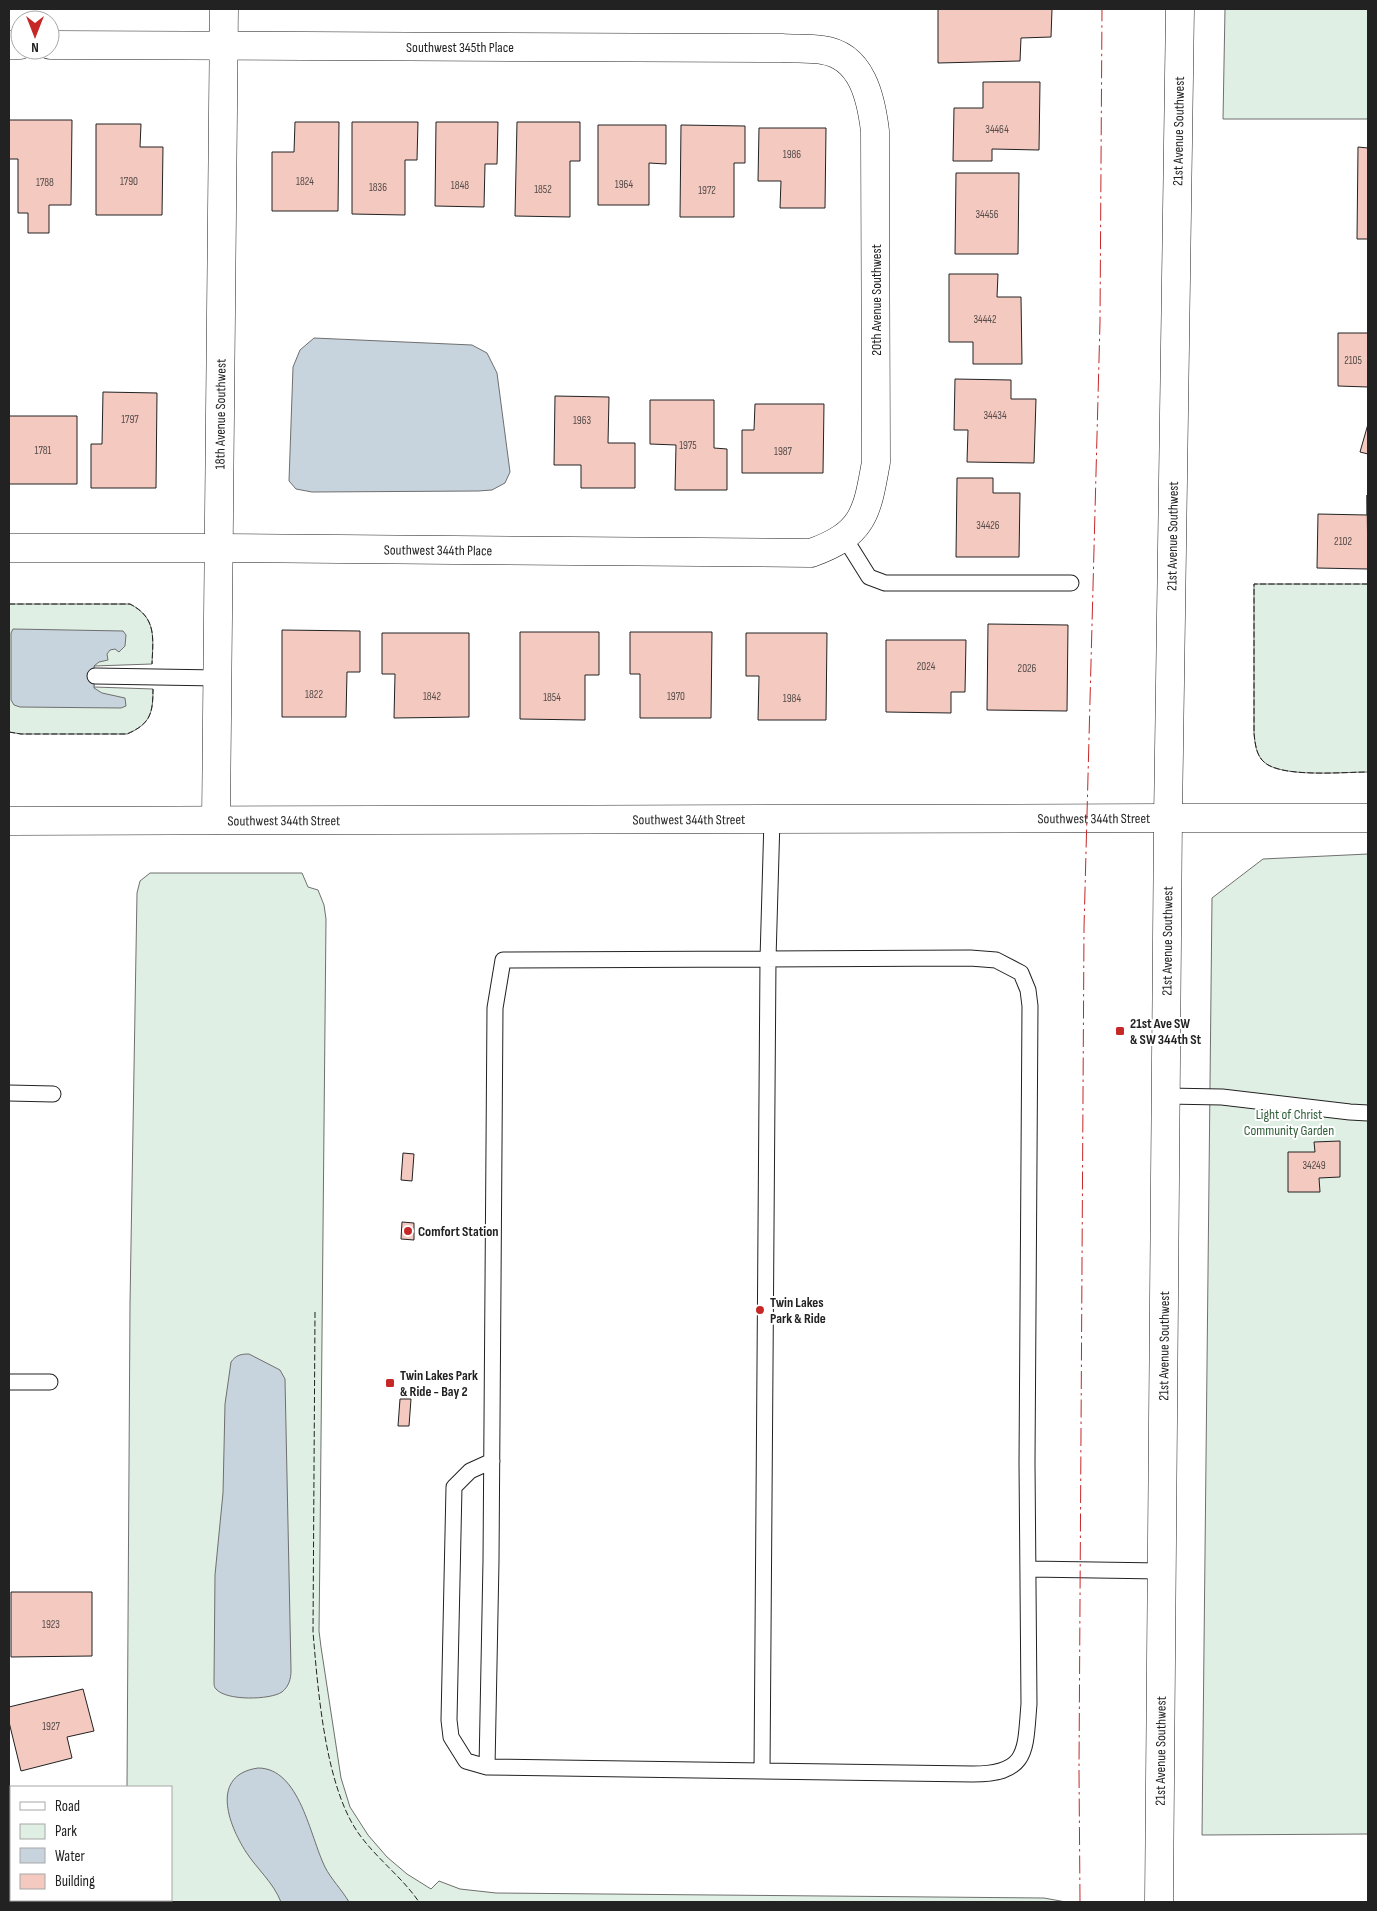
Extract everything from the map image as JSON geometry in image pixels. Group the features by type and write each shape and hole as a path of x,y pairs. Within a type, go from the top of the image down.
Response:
{"street":[{"name":"18th Avenue Southwest","path":"216,820 224,9"},
{"name":"21st Avenue Southwest","path":"1159,1902 1168,818 1180,9"},
{"name":"Southwest 345th Place","path":"60,45 823,50 848,62 861,77"},
{"name":"20th Avenue Southwest","path":"851,530 869,499 876,462 876,149 872,110 861,77"},
{"name":"Southwest 344th Place","path":"9,548 811,553 828,546 851,530"},
{"name":"Southwest 344th Street","path":"9,820 1368,818"}],"lane":[{"path":"851,530 869,577 885,583 1071,583"},
{"path":"95,676 218,678"},
{"path":"762,1771 768,959 772,819"},
{"path":"487,1767 492,1461 495,1008 503,960 989,959 1002,963 1021,973 1026,982 1030,1006 1027,1463 1029,1704 1022,1754 1010,1769 995,1774 986,1774 487,1767 466,1761 451,1737 449,1720 454,1487 470,1471 492,1461"},
{"path":"9,1093 53,1094"},
{"path":"1166,1096 1222,1096 1350,1112 1368,1112"},
{"path":"9,1382 50,1382"},
{"path":"1029,1569 1161,1571"}],"green space":[{"path":"1225,9 1368,9 1368,119 1223,119"},
{"path":"1254,584 1368,584 1368,772 1313,773 1284,770 1272,767 1259,756 1254,733"},
{"path":"9,604 130,604 139,610 145,616 152,629 152,664 94,666 94,687 153,689 151,712 145,722 127,734 21,734 9,732"},
{"name":"Light of Christ Community Garden","path":"1368,854 1368,1834 1202,1835 1212,898 1263,859"},
{"path":"150,873 302,873 308,887 318,890 324,905 326,919 319,1631 341,1778 350,1807 368,1835 387,1857 407,1874 431,1889 439,1881 460,1889 496,1893 1044,1898 1066,1902 125,1902 172,1901 172,1786 127,1786 130,1304 137,893 140,881"}],"water":[{"path":"314,338 472,345 487,353 497,373 510,472 505,483 492,490 478,491 312,492 296,489 289,481 293,367 300,350"},
{"path":"13,629 123,631 126,635 125,646 119,652 115,649 110,650 107,654 108,660 99,662 94,666 94,688 102,693 125,698 126,706 121,708 20,707 14,705 11,700 11,633"},
{"path":"249,1354 280,1370 285,1379 291,1676 282,1692 258,1698 229,1696 221,1693 214,1686 215,1575 223,1493 225,1404 231,1362 239,1355"},
{"path":"258,1768 272,1771 284,1779 294,1791 302,1806 325,1867 349,1902 281,1902 274,1888 246,1852 239,1841 229,1815 228,1790 233,1780 243,1772"}],"building":[{"path":"938,9 1052,9 1051,37 1021,38 1020,61 938,63"},
{"path":"983,82 1040,82 1039,150 992,149 992,161 953,161 954,108 983,108"},
{"path":"9,120 72,120 71,205 49,205 49,233 28,233 28,213 18,213 18,159 9,159"},
{"path":"295,122 339,122 338,211 272,211 272,152 294,152"},
{"path":"352,122 418,122 417,160 405,160 405,215 352,214"},
{"path":"436,122 498,122 497,164 485,164 484,207 435,206"},
{"path":"517,122 580,122 580,161 570,161 570,217 515,216"},
{"path":"96,124 141,124 140,147 163,147 162,215 96,215"},
{"path":"598,125 666,125 666,164 649,163 649,205 598,205"},
{"path":"681,125 745,126 745,163 734,163 734,217 680,217"},
{"path":"759,128 826,128 825,208 780,208 781,181 758,181"},
{"path":"1358,147 1368,148 1368,239 1357,239"},
{"path":"956,173 1019,173 1018,254 955,254"},
{"path":"949,274 998,274 997,297 1021,297 1022,364 973,364 973,342 949,342"},
{"path":"1338,333 1368,333 1368,387 1338,386"},
{"path":"955,379 1011,380 1011,399 1036,399 1034,463 967,462 968,430 954,430"},
{"path":"103,392 157,393 156,488 91,488 91,444 102,444"},
{"path":"555,396 609,397 608,443 635,443 635,488 581,488 581,465 554,465"},
{"path":"650,400 714,400 714,448 727,449 727,490 675,490 676,445 650,444"},
{"path":"755,404 824,404 823,473 742,473 742,430 754,430"},
{"path":"9,416 77,416 77,484 9,484"},
{"path":"1368,424 1368,454 1360,452"},
{"path":"957,478 993,478 993,493 1020,493 1019,557 956,557"},
{"path":"1367,495 1368,569 1317,568 1318,514 1367,515"},
{"path":"988,624 1068,625 1067,711 987,710"},
{"path":"282,630 360,631 360,672 347,672 346,717 282,717"},
{"path":"520,632 599,632 599,675 585,675 585,720 520,719"},
{"path":"630,632 712,632 711,718 640,718 640,674 630,674"},
{"path":"382,633 469,633 469,717 394,718 395,674 382,674"},
{"path":"746,633 827,633 826,720 758,720 759,676 746,676"},
{"path":"886,640 966,640 965,692 951,692 951,713 886,712"},
{"path":"1340,1141 1340,1177 1319,1178 1320,1192 1288,1192 1288,1152 1315,1152 1314,1142"},
{"path":"403,1153 414,1154 412,1181 401,1180"},
{"name":"Comfort Station","path":"402,1222 414,1223 414,1240 401,1239"},
{"path":"400,1399 411,1399 409,1426 398,1426"},
{"path":"11,1592 92,1592 92,1656 11,1657"},
{"path":"83,1689 94,1731 67,1737 72,1758 21,1771 9,1722 9,1707"},
{"path":"10,1831 10,1871 9,1871"},
{"path":"9,1898 10,1901 88,1901 88,1902 9,1902"}],"fence":[{"path":"1368,584 1254,584 1254,733 1259,756 1272,767 1313,773 1368,772"},
{"path":"9,604 130,604 145,616 152,629 152,664"},
{"path":"9,732 21,734 127,734 141,726 149,717 153,689"},
{"path":"315,1312 313,1632 325,1737 338,1791 347,1814 366,1843 405,1884 419,1902"}],"power":[{"path":"1080,1902 1079,1770 1084,928 1100,322 1102,9"}],"place":[{"name":"21st Ave SW & SW 344th St","path":"1120,1031"},
{"name":"Comfort Station","path":"408,1231"},
{"name":"Twin Lakes Park & Ride","path":"760,1310"},
{"name":"Twin Lakes Park & Ride - Bay 2","path":"390,1383"}]}
